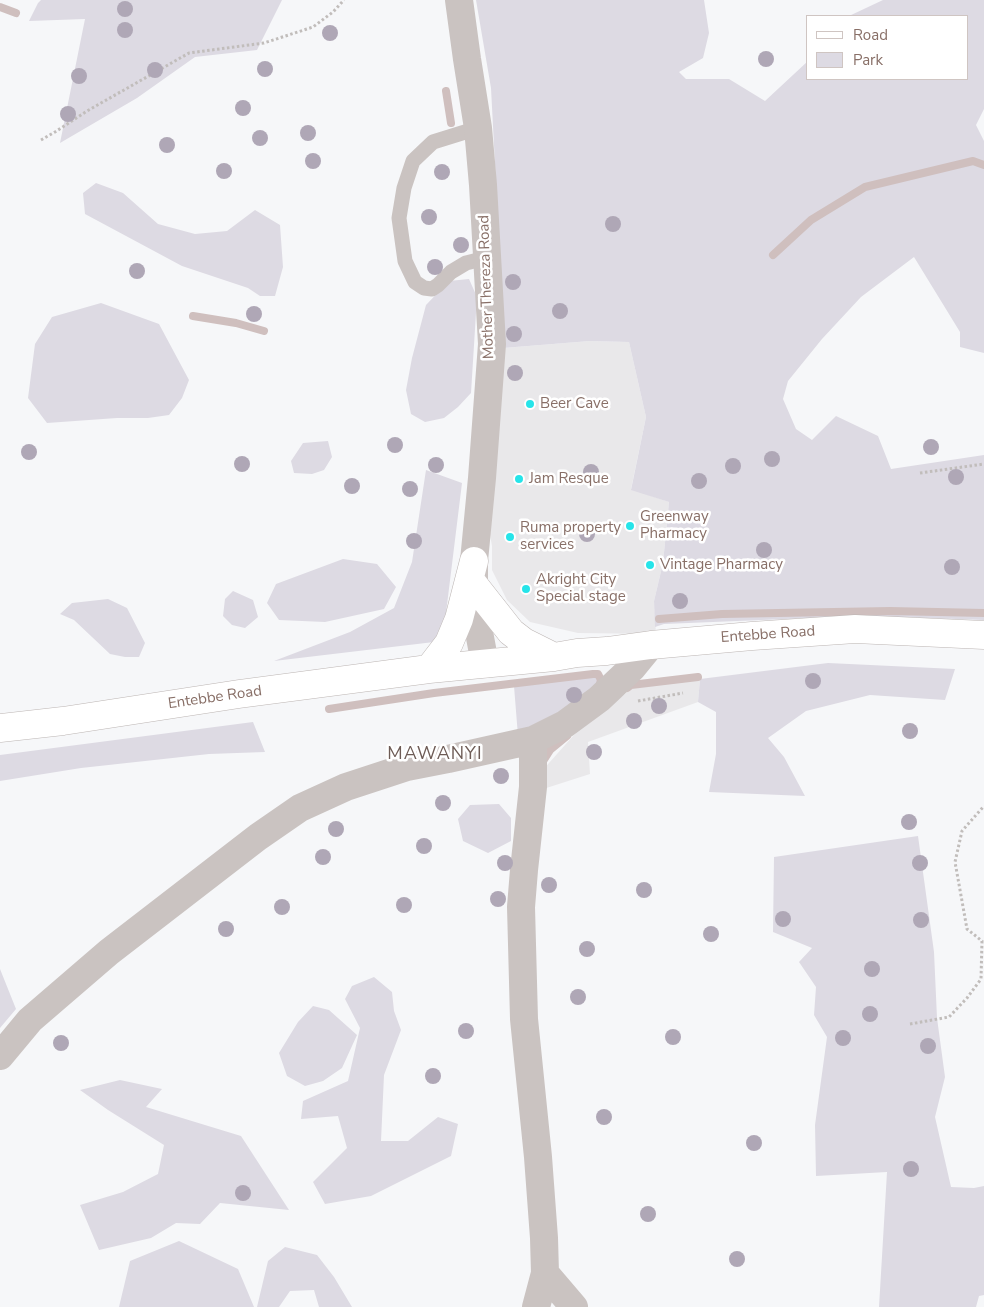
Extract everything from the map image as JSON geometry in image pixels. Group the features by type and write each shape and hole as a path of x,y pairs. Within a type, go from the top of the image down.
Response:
{"main road":[{"path":"474,573 511,632 524,642 554,657"},
{"path":"429,669 449,643 474,573"},
{"name":"Entebbe Road","path":"0,728 63,721 239,694 429,669 554,657 651,645 855,629 984,635"}],"street":[{"name":"Mother Thereza Road","path":"459,0 466,59 478,128 492,344 474,573 479,632 485,664"},
{"path":"0,1056 30,1020 109,952 258,837 300,808 346,787 407,767 532,740 565,724 599,699 633,667 651,645"},
{"path":"532,740 534,787 521,907 524,1019 538,1156 545,1273 536,1307"},
{"path":"545,1273 574,1307"}],"lane":[{"path":"478,128 433,142 413,161 404,188 400,218 405,261 415,282 424,288 432,289 451,272 466,263 486,258"}],"path":[{"path":"41,140 87,111 189,53 264,43 313,27 333,12 344,0"},
{"path":"920,473 984,464"},
{"path":"636,701 683,693"},
{"path":"910,1024 949,1017 967,998 981,978 982,941 966,929 955,862 962,831 984,806"}],"shaded area":[{"path":"590,341 629,342 646,417 631,489 669,502 663,563 654,601 656,634 578,633 530,622 507,600 492,570 492,546 489,529 503,348"},
{"path":"700,679 698,702 588,742 590,774 537,791 541,772 581,727 633,688 679,680"}],"green space":[{"path":"41,0 282,0 257,50 195,57 137,98 60,143 85,19 29,21"},
{"path":"476,0 704,0 709,33 703,58 679,72 686,79 729,79 765,101 806,63 806,80 969,80 969,15 851,15 883,0 984,0 984,109 976,125 984,141 984,353 960,347 960,332 914,257 861,297 822,339 788,381 783,399 796,429 812,440 836,416 878,436 891,469 984,455 984,620 835,617 664,624 655,627 654,601 663,563 669,502 631,490 646,417 629,342 590,341 503,348 491,88"},
{"path":"96,183 123,193 158,224 195,234 227,231 255,210 280,225 283,267 275,296 260,296 248,288 182,266 85,214 83,193"},
{"path":"469,279 477,297 471,393 444,418 425,422 411,414 406,390 426,305 449,281"},
{"path":"101,303 159,324 189,380 182,398 169,415 148,418 117,418 47,423 28,398 35,344 52,317"},
{"path":"328,441 332,457 324,470 312,474 294,473 291,461 303,443"},
{"path":"426,470 462,483 445,621 434,642 274,661 350,632 394,608 412,562"},
{"path":"343,559 377,564 396,587 384,609 325,622 279,620 267,603 276,584"},
{"path":"233,591 253,600 258,617 245,628 232,625 223,616 225,599"},
{"path":"108,599 127,608 145,643 139,657 110,654 74,620 60,614 72,603"},
{"path":"828,663 955,669 945,700 870,695 806,711 768,738 784,757 805,796 709,792 716,754 716,712 698,702 700,679"},
{"path":"596,674 600,681 595,693 518,736 514,686"},
{"path":"253,722 265,752 209,754 81,768 0,781 0,755"},
{"path":"499,804 511,818 511,841 488,853 463,841 458,819 470,805"},
{"path":"918,836 934,952 937,1018 945,1077 935,1117 951,1187 974,1188 984,1186 984,1295 979,1296 976,1307 879,1307 887,1172 816,1176 815,1125 827,1037 814,1015 816,987 799,962 812,948 773,932 774,857"},
{"path":"0,969 16,1009 0,1028"},
{"path":"374,977 392,992 394,1011 401,1030 384,1075 381,1141 408,1141 438,1117 458,1124 451,1156 371,1196 325,1204 313,1182 347,1148 338,1116 301,1119 303,1101 348,1081 360,1028 345,999 352,986"},
{"path":"313,1006 329,1010 357,1035 342,1068 323,1081 305,1086 287,1076 279,1053 298,1022"},
{"path":"120,1080 162,1089 146,1107 241,1136 289,1210 220,1203 200,1224 176,1223 151,1238 99,1250 80,1205 123,1192 158,1174 164,1145 80,1090"},
{"path":"179,1241 238,1269 254,1307 119,1307 130,1261"},
{"path":"285,1247 317,1255 334,1277 352,1307 319,1307 314,1290 290,1291 279,1307 257,1307 268,1261"}],"waterway":[{"path":"0,7 16,13"},
{"path":"446,91 451,123"},
{"path":"773,255 811,220 865,187 973,161 984,165"},
{"path":"193,316 236,323 264,331"},
{"path":"659,619 722,614 890,611 984,613"},
{"path":"329,709 434,693 593,674 598,674 601,680 599,687"},
{"path":"627,688 631,685 698,677"},
{"path":"543,761 550,750 567,736"}],"place":[{"name":"Beer Cave","path":"530,404"},
{"name":"Jam Resque","path":"519,479"},
{"name":"Greenway Pharmacy","path":"630,526"},
{"name":"Ruma property services","path":"510,537"},
{"name":"Vintage Pharmacy","path":"650,565"},
{"name":"Akright City Special stage","path":"526,589"}],"district":[{"name":"MAWANYI","path":"435,755"}]}
